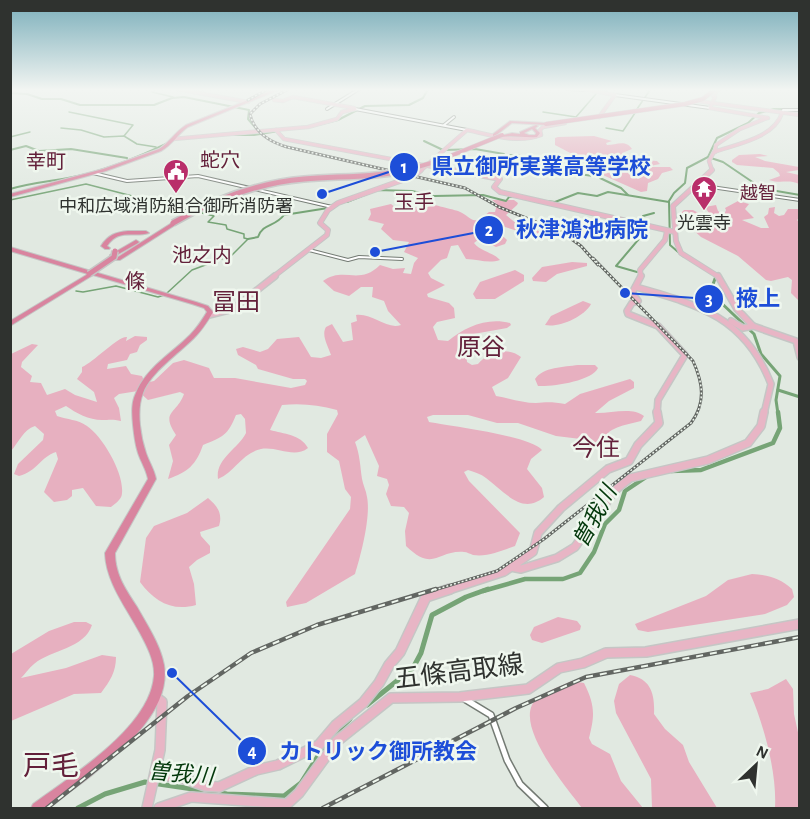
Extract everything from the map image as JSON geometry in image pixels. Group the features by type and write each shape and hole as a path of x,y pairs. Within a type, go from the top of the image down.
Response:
{"highway":[{"path":"10,196 93,173 161,150 187,127"},
{"path":"499,136 504,127"},
{"path":"128,257 172,223 222,196 274,182 399,171 433,162 523,127"},
{"path":"499,136 533,127"},
{"path":"532,128 538,133 536,136 526,136 521,133 524,130 534,127"},
{"path":"499,136 514,134 534,137 539,135 532,128"},
{"path":"116,256 196,210 232,194 274,182"},
{"path":"123,235 147,234 163,230"},
{"path":"116,256 106,248 105,243 112,237 133,234"},
{"path":"39,306 90,275 147,234"},
{"path":"106,248 105,245 109,241"},
{"path":"10,249 190,301 209,312 141,389 136,405 138,431 142,455 152,479 110,553 113,574 139,620 158,661 159,678 155,698 144,719 128,737 37,808"},
{"path":"10,324 90,275"}],"main road":[{"path":"171,141 214,133 277,131 303,127"},
{"path":"209,312 223,313 233,309 309,250 328,233 320,223 332,207 408,179 437,159 467,130 499,136 537,137 541,135 540,130 543,127"},
{"path":"747,127 731,134 716,145 709,162 712,169 698,185 673,206 671,232 681,253 717,274 737,309 752,326"},
{"path":"715,152 757,137 771,127"},
{"path":"277,131 282,139 501,179 494,187 497,191 671,232"},
{"path":"155,775 219,787 256,770 278,765 319,745 336,725 363,703 379,683 389,665 400,652 426,597 496,575 511,567 533,552 535,538 542,526 608,469 629,461 638,442 649,435 659,423 656,410 658,400 685,354 658,326 628,314 628,309 638,301 632,293 641,277 640,270 671,232"},
{"path":"636,287 702,305 744,327 752,326 796,341 800,357"},
{"path":"511,567 521,569 568,552 582,540 615,490 630,478 708,460 752,439 760,426 771,384 752,346 724,318"},
{"name":"五條高取線","path":"159,808 191,797 287,804 299,793 321,760 338,741 368,719 391,698 460,697 528,689 559,668 583,663 606,653 646,652 695,642 716,641 764,628 800,624"},
{"path":"147,808 160,750 163,706 162,702 155,698"}],"street":[{"path":"450,127 467,130"},
{"path":"93,173 128,180 195,176 332,207"},
{"path":"698,185 800,200"},
{"path":"309,250 348,260 363,257 402,259"},
{"path":"460,697 491,715 507,760 520,784 545,808"}],"shaded area":[{"path":"594,136 612,141 606,143 607,145 624,143 630,146 632,149 622,153 628,159 657,161 660,164 645,167 670,167 673,170 662,173 658,179 648,183 647,191 641,192 596,172 578,157 555,145 555,138 558,137"},
{"path":"739,155 768,156 755,157 799,167 799,170 786,172 799,175 799,184 769,180 780,176 773,168 737,165 732,162"},
{"path":"492,200 514,200 518,203 517,205 506,215 517,224 534,228 541,233 534,234 502,226 488,226 489,230 507,240 505,244 496,247 479,239 474,243 500,260 496,261 466,259 458,245 451,246 447,258 441,260 428,273 431,278 445,285 427,294 428,297 449,303 454,308 455,318 437,322 433,327 438,340 448,341 462,331 485,322 510,323 511,325 507,328 468,335 458,344 466,348 467,362 472,365 478,364 487,356 504,351 521,357 508,378 492,387 496,396 531,403 565,404 580,394 630,379 634,382 634,388 609,401 595,413 633,411 644,416 641,421 612,430 601,443 595,444 589,440 556,436 518,423 497,423 468,415 427,417 429,422 523,440 542,450 531,459 527,469 542,488 544,497 536,502 521,503 506,495 482,475 468,470 464,472 469,481 520,533 515,546 484,555 455,552 430,559 415,554 406,546 405,531 409,513 404,507 391,506 386,494 389,485 387,479 377,476 379,466 365,435 355,442 367,494 368,514 355,574 306,603 287,607 286,602 350,509 351,497 345,489 339,461 327,452 327,434 338,414 337,410 317,406 282,405 270,430 301,440 308,448 303,451 261,449 254,451 218,479 223,460 246,433 245,419 241,414 236,415 224,434 203,445 190,467 181,474 168,479 173,461 169,445 176,435 171,427 170,417 184,394 180,392 148,400 138,391 119,394 114,398 119,408 121,421 92,419 66,406 55,411 57,416 87,426 106,447 116,466 122,485 120,499 111,507 96,506 83,488 72,490 72,496 67,500 54,502 44,492 58,459 56,452 25,474 19,476 14,474 18,464 43,440 44,434 35,426 31,428 24,433 11,451 11,354 32,344 38,345 22,362 21,367 32,376 30,382 41,383 47,395 65,389 97,402 94,392 77,379 82,372 82,367 123,338 127,337 126,341 135,336 147,337 147,340 140,345 137,352 130,354 127,360 108,364 107,369 126,366 131,374 142,376 145,383 154,381 173,363 184,360 209,368 214,378 235,378 291,388 305,385 307,381 305,379 293,379 258,369 256,365 238,355 236,349 243,347 260,352 268,349 277,339 299,337 311,357 321,358 331,355 324,333 326,327 332,324 343,342 353,340 351,323 357,321 356,315 368,316 390,325 401,325 388,311 384,301 372,297 373,287 361,287 349,296 334,291 323,281 338,275 365,274 380,265 393,269 405,268 403,273 411,274 418,258 404,252 409,242 393,240 381,229 384,224 368,220 371,214 370,209 391,204 399,208 424,208 435,205 458,211 475,220 489,212 495,212 497,204"},
{"path":"738,201 749,204 745,209 754,218 742,220 761,228 769,228 764,217 768,214 769,208 775,207 774,213 779,216 784,215 788,209 799,209 797,220 800,223 799,301 791,293 792,280 788,277 766,280 738,256 701,237 678,216 684,210 693,210 715,222 705,207 716,205 718,211 724,215 725,208"},
{"path":"572,262 587,263 587,266 557,274 546,282 533,281 532,278 542,267"},
{"path":"515,270 524,275 524,281 495,299 476,299 473,294 480,282"},
{"path":"583,301 591,304 577,317 557,325 545,325 551,316"},
{"path":"595,365 598,368 594,373 580,380 562,384 538,386 535,379 548,370"},
{"path":"208,498 218,510 220,521 219,526 200,532 210,546 210,553 189,567 194,584 196,605 171,606 151,595 140,582 146,538 154,526 187,513"},
{"path":"752,574 769,576 783,582 792,589 794,597 787,605 765,614 648,632 638,630 635,624 706,596 728,580"},
{"path":"558,617 577,621 581,626 580,630 542,643 532,640 530,635 534,627"},
{"path":"74,622 86,622 92,625 82,639 41,659 21,678 66,668 102,655 116,657 114,672 107,684 101,693 74,694 11,721 11,654 49,631"},
{"path":"630,675 643,680 650,688 654,700 654,714 665,729 683,745 689,762 717,808 652,808 651,779 616,713 614,701 619,684"},
{"path":"786,679 793,689 794,714 799,737 799,808 775,808 774,780 768,749 750,693 768,689"},
{"path":"572,681 584,683 592,704 593,716 589,738 592,744 610,754 621,781 643,808 582,808 543,754 530,721 531,707 539,697"}],"waterway":[{"path":"124,136 131,127"},
{"path":"255,127 259,132"},
{"path":"606,128 623,131 626,127"},
{"name":"曽我川","path":"708,157 717,138 739,127"},
{"path":"61,128 81,130 104,137 124,136"},
{"path":"227,135 254,135 279,131"},
{"path":"10,137 30,132"},
{"path":"124,136 137,144 156,147"},
{"path":"424,141 443,150"},
{"path":"10,189 102,170 170,142"},
{"path":"10,150 26,146 39,151 71,149 127,158"},
{"path":"445,150 475,149 504,154"},
{"path":"510,155 521,156"},
{"path":"523,157 542,160 536,168 593,176"},
{"name":"曽我川","path":"684,257 670,245 669,201 685,183 687,168 708,157"},
{"path":"708,157 723,162 754,183 753,187 800,195"},
{"path":"600,178 621,188 628,195"},
{"path":"10,200 86,184 190,211"},
{"path":"347,202 377,190 412,191 434,196 483,195 506,201 509,197 521,197"},
{"path":"546,201 555,202 578,193 597,196 608,192 669,202"},
{"path":"248,239 258,237 263,229 277,222 284,215 328,208"},
{"path":"167,293 192,270 232,255 248,239 244,238 244,234 227,229 226,225 208,222 214,216 198,212"},
{"path":"641,223 643,216 654,213"},
{"path":"637,272 616,266 649,227 647,227"},
{"name":"曽我川","path":"714,273 716,277"},
{"name":"曽我川","path":"716,277 712,287 715,297 754,334 761,354 780,376 776,400 778,414"},
{"path":"76,291 83,292 116,286 158,297 164,295"},
{"path":"778,390 800,397"},
{"name":"曽我川","path":"671,471 701,470 773,443 780,428 778,412"},
{"name":"曽我川","path":"483,591 525,579 563,579 580,573 594,552 605,524 619,510 625,491 646,477"},
{"name":"曽我川","path":"367,705 413,668 421,653 432,615 466,597 488,589"},
{"name":"曽我川","path":"333,735 350,719"},
{"name":"曽我川","path":"78,808 105,794 145,782 227,794 284,796 301,783 325,745"}],"railway":[{"path":"256,127 269,139 287,147 465,188 499,207 563,233 581,246 598,265"},
{"path":"431,591 497,571 544,539 691,423 696,415 701,400 701,385 693,361 593,258"},
{"path":"47,808 188,696 251,653 317,625 436,589"},
{"path":"323,808 516,708 586,677 800,637"}],"place":[{"name":"県立御所実業高等学校","path":"322,194"},
{"name":"中和広域消防組合御所消防署","path":"176,195"},
{"name":"光雲寺","path":"704,212"},
{"name":"秋津鴻池病院","path":"375,252"},
{"name":"掖上","path":"625,293"},
{"name":"カトリック御所教会","path":"172,673"}],"district":[{"name":"蛇穴","path":"220,160"},
{"name":"幸町","path":"46,161"},
{"name":"越智","path":"758,193"},
{"name":"玉手","path":"414,202"},
{"name":"池之内","path":"202,255"},
{"name":"條","path":"135,281"},
{"name":"冨田","path":"236,302"},
{"name":"原谷","path":"481,347"},
{"name":"今住","path":"596,448"},
{"name":"戸毛","path":"51,765"}]}
